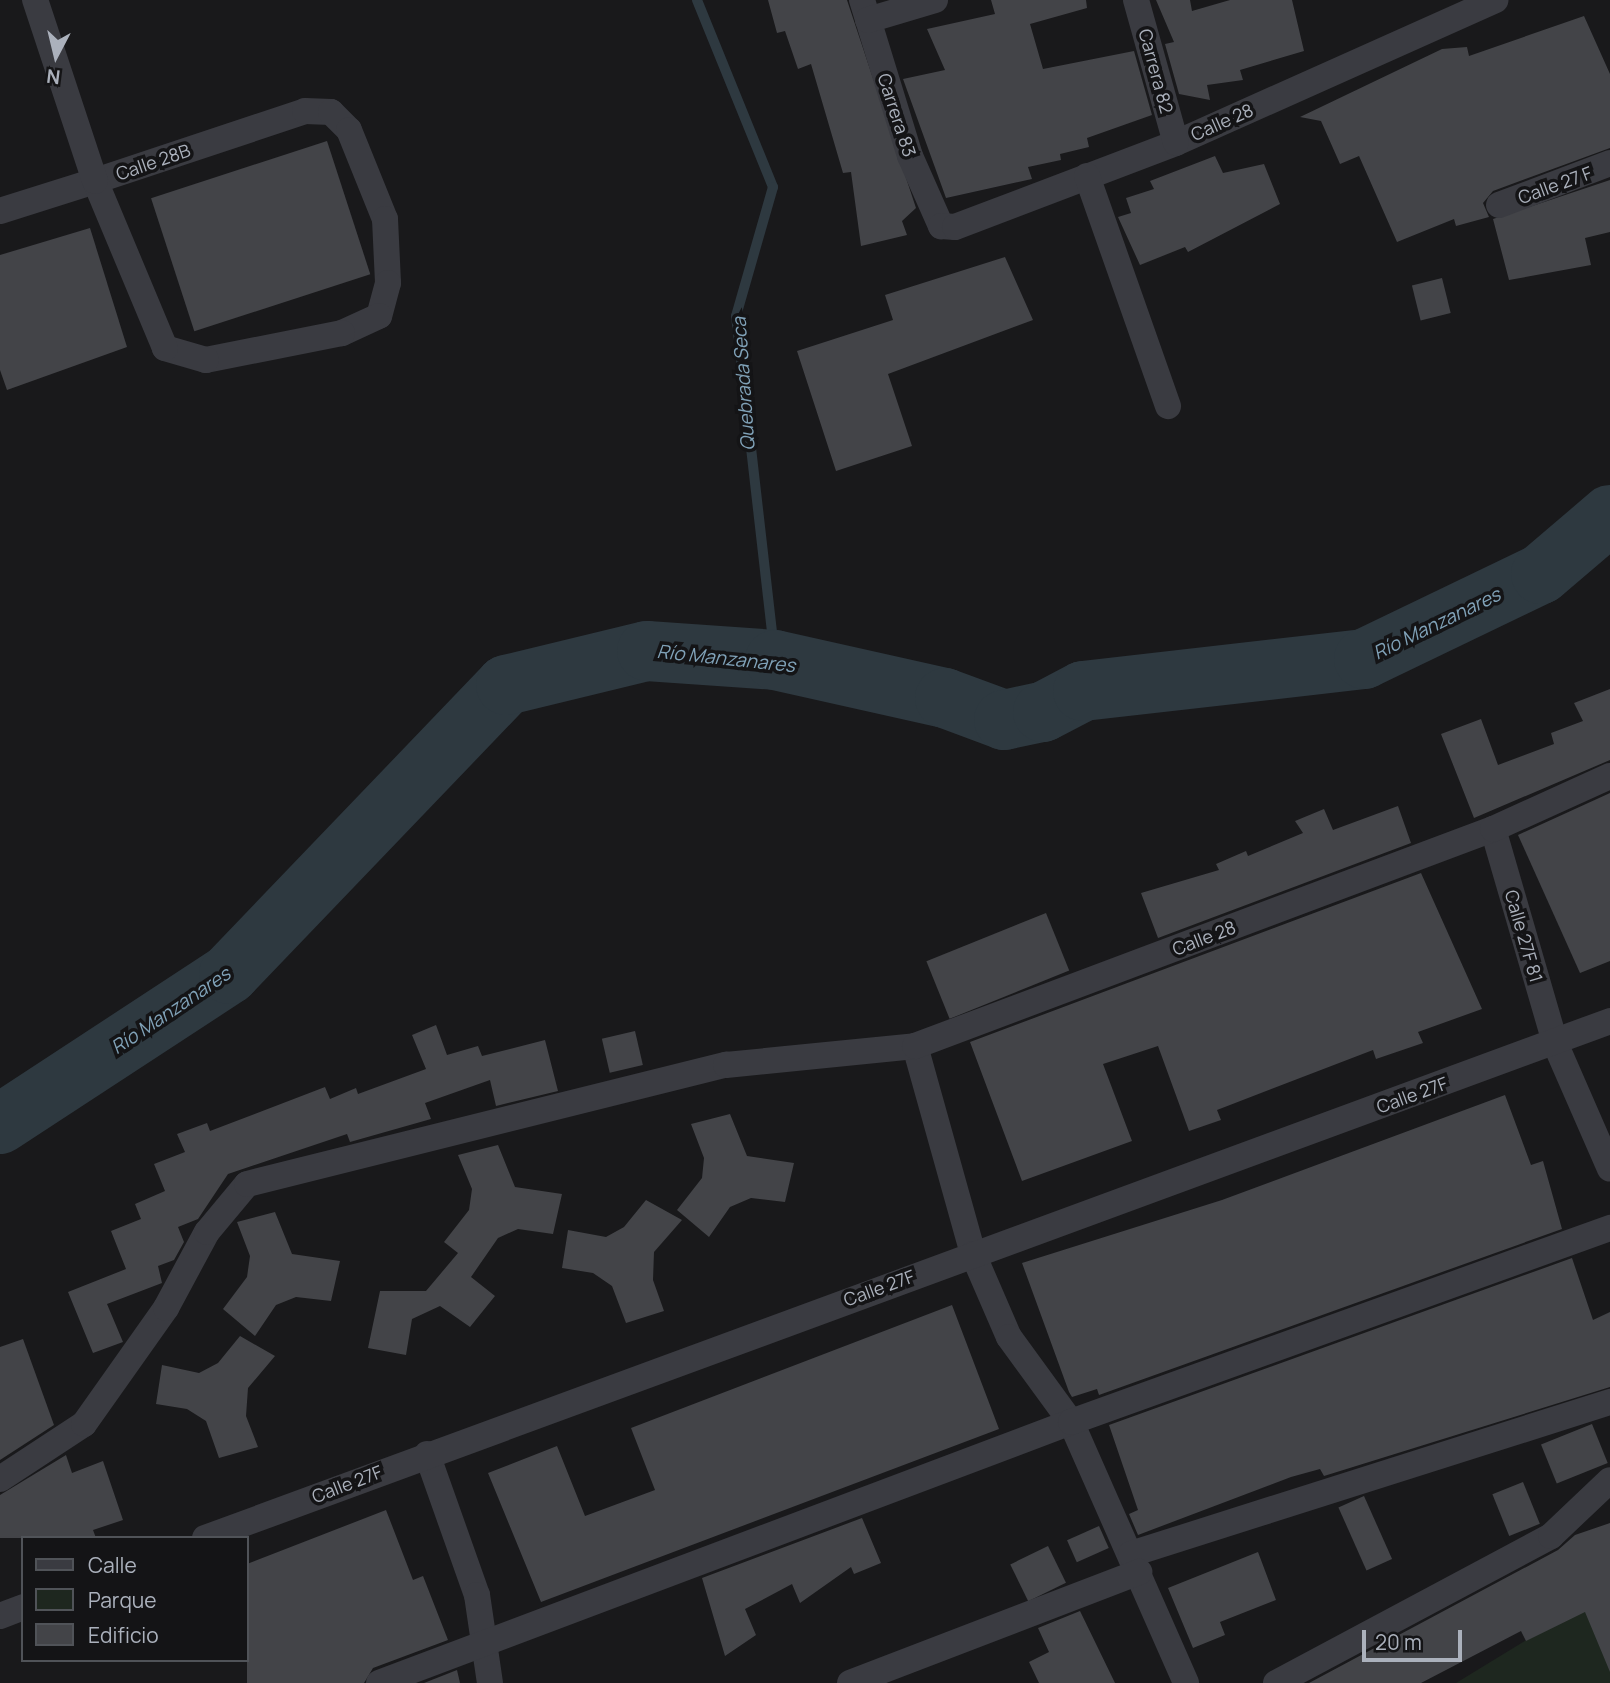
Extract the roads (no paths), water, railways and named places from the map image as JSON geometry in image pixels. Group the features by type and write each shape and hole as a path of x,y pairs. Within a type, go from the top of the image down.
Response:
{"street":[{"path":"35,0 95,181"},
{"path":"865,10 935,0"},
{"name":"Carrera 82","path":"1136,0 1176,143"},
{"name":"Calle 28","path":"941,226 955,227 1176,143 1496,0"},
{"name":"Carrera 83","path":"865,10 910,156 941,226"},
{"name":"Calle 28B","path":"0,211 305,111 331,112 349,131 385,219 388,283 379,316 342,332 206,359 165,348 95,181"},
{"name":"Calle 27 F","path":"1499,205 1610,163"},
{"path":"1087,176 1168,405"},
{"name":"Calle 28","path":"0,1479 84,1424 166,1308 207,1231 247,1184 726,1065 915,1046 1493,829 1610,776"},
{"name":"Calle 27F 81","path":"1493,829 1555,1043 1610,1170"},
{"name":"Calle 27F","path":"210,1536 427,1454 1610,1021"},
{"path":"915,1046 973,1254 1009,1337 1071,1422 1186,1683"},
{"path":"379,1683 1071,1422 1610,1228"},
{"path":"850,1683 1135,1563 1610,1402"},
{"path":"427,1454 477,1595 490,1683"},
{"path":"1276,1683 1551,1536 1610,1480"},
{"path":"0,1616 21,1608"}],"waterway":[{"name":"Quebrada Seca","path":"697,0 773,187 736,316 775,660"},
{"name":"Río Manzanares","path":"0,1124 229,974 506,685 647,651 775,660 945,698 1004,720 1043,712 1083,691 1364,659 1541,574 1610,515"}]}
